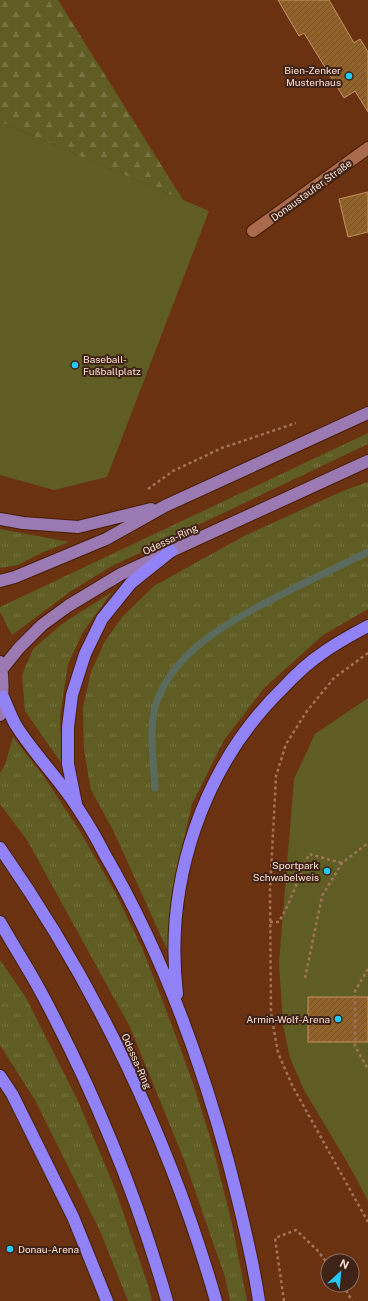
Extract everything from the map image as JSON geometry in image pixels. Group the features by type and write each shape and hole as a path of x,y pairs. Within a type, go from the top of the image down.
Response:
{"highway":[{"path":"77,807 68,764 68,727 72,695 85,654 102,619 131,583 171,551"},
{"path":"179,1008 175,975 174,942 176,909 181,877 189,845 200,813 214,782 231,752 250,724 272,698 323,652 368,626"},
{"path":"3,697 17,726 77,807 105,854 131,902 179,1008 220,1130 240,1206 259,1301"},
{"name":"Odessa-Ring","path":"0,848 24,882 79,973 116,1042 172,1168 204,1258 216,1301"},
{"path":"0,922 42,994 73,1055 124,1172 167,1301"},
{"path":"0,1076 12,1094 73,1217 107,1301"}],"main road":[{"path":"0,581 15,577 106,539 165,506 368,413"},
{"name":"Odessa-Ring","path":"1,665 42,625 68,606 121,574 368,461"},
{"path":"0,519 23,523 78,527 165,506"},
{"path":"0,715 3,697 1,665"}],"street":[{"name":"Donaustaufer Straße","path":"253,232 368,148"}],"path":[{"path":"142,491 149,489 173,471 222,448 304,421"},
{"path":"368,653 334,678 307,711 286,744 276,776 270,890 271,1013 278,1053 293,1087 368,1222"},
{"path":"305,978 322,896 342,863 368,843"},
{"path":"270,922 279,922 288,905 308,854 342,863"},
{"path":"368,969 356,991 355,1046 368,1069"},
{"path":"284,1301 275,1238 296,1230 320,1254"}],"green space":[{"path":"0,0 58,0 183,200 0,122"},
{"name":"Baseball- Fußballplatz","path":"0,122 209,211 107,477 54,490 0,475"},
{"path":"368,433 368,444 112,566 71,591 12,635 0,612 0,607"},
{"path":"368,482 368,609 323,635 264,688 224,740 192,804 178,865 171,914 169,954 114,832 91,790 84,750 83,707 91,672 105,641 123,616 154,586 244,536 345,490"},
{"path":"0,529 69,542 41,553 18,565 0,568"},
{"path":"112,592 83,632 68,664 60,716 62,764 25,711 22,675 33,649 62,624"},
{"name":"Sportpark Schwabelweis","path":"368,698 368,1201 354,1174 304,1090 290,1058 283,1025 279,962 294,779 315,734"},
{"path":"13,737 45,778 79,830 115,892 142,948 193,1083 212,1144 232,1224 247,1301 230,1301 225,1277 185,1162 130,1027 27,840 0,804 0,773 5,765"},
{"path":"0,960 25,996 78,1101 114,1186 148,1285 152,1301 128,1301 101,1233 35,1100 0,1045"}],"building":[{"path":"278,0 329,0 354,43 360,39 368,52 368,112 355,91 344,98 304,33 299,36"},
{"path":"368,192 368,232 348,237 339,199"},
{"path":"308,997 368,997 368,1042 308,1042"}],"waterway":[{"path":"155,788 152,723 156,704 165,684 177,666 210,636 248,612 368,552"}],"place":[{"name":"Bien-Zenker Musterhaus","path":"349,76"},
{"name":"Baseball- Fußballplatz","path":"75,365"},
{"name":"Sportpark Schwabelweis","path":"327,871"},
{"name":"Armin-Wolf-Arena","path":"338,1019"},
{"name":"Donau-Arena","path":"10,1249"}]}
